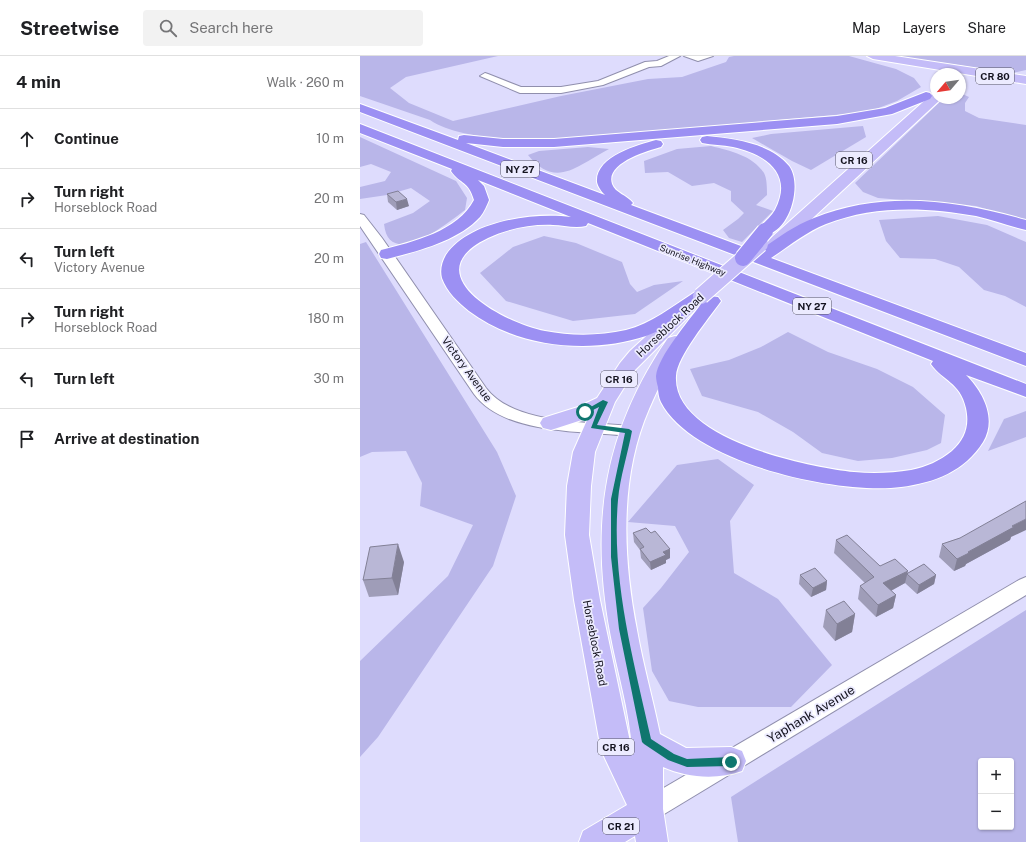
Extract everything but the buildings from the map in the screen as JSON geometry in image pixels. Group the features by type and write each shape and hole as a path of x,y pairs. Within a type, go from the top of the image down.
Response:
{"highway":[{"path":"380,116 471,140 509,144 548,143 849,119 895,109 930,94"},
{"name":"NY 27","path":"360,108 1026,360"},
{"name":"Sunrise Highway","path":"360,128 1026,390"},
{"path":"681,229 614,197 606,188 604,183 605,174 611,164 621,156 635,150 661,143 681,140 727,142 763,152 780,164 786,175 789,187 784,207 775,222 777,235"},
{"path":"387,254 419,245 448,233 464,223 478,209 480,195 472,182 462,174 429,155"},
{"path":"761,258 777,235 852,211 893,206 921,206 958,209 998,217 1026,225"},
{"path":"666,249 580,223 560,220 534,221 498,228 473,239 455,254 450,266 450,273 454,285 462,295 472,305 490,317 526,331 568,340 609,339 635,334 656,325 706,299"},
{"path":"706,299 669,367 666,382 669,398 686,420 722,444 756,458 803,472 838,478 871,481 912,478 940,469 950,464 968,448 978,430 979,420 978,410 969,391 958,378 945,367 902,341"},
{"path":"880,305 983,336 1026,343"}],"main road":[{"path":"873,56 919,64 932,68"},
{"name":"CR 80","path":"966,74 1026,80"},
{"name":"Horseblock Road","path":"652,842 647,811 647,742 623,629 614,557 615,499 629,431 647,387 664,358 706,299 744,258 777,235 930,96"},
{"name":"Horseblock Road","path":"647,811 616,750 587,600 577,535 578,486 584,452 593,427 605,402 627,367 637,356 706,299 761,258"},
{"path":"551,423 585,412 605,402"},
{"path":"647,742 671,757 687,763 731,762"},
{"name":"Yaphank Avenue","path":"594,842 647,811"}],"street":[{"path":"485,76 520,90 561,90 600,83 666,56"},
{"path":"648,64 658,64 676,56"},
{"path":"688,56 698,58 709,56"},
{"name":"Victory Avenue","path":"360,218 387,254 480,391 490,402 513,415 551,423 629,431"},
{"name":"Yaphank Avenue","path":"647,811 1026,585"}],"shaded area":[{"path":"360,56 498,56 406,77 390,88 409,103 453,121 561,96 648,79 682,77 726,62 729,57 734,56 849,56 896,69 914,78 921,87 897,101 868,112 597,137 520,139 484,137 454,131 430,120 360,96"},
{"path":"896,56 1026,56 1026,70 1012,73"},
{"path":"938,104 965,104 965,111 979,118 1026,125 1026,221 976,206 878,198 863,192 855,183"},
{"path":"863,126 866,137 811,170 752,138 771,134"},
{"path":"360,137 456,181 467,198 465,210 433,233 420,240 407,244 396,243 388,237 384,224 413,213 430,201 411,188 387,195 360,199 360,187 385,181 391,172 371,164 360,167"},
{"path":"711,146 733,152 747,158 759,167 765,175 767,195 756,205 773,211 742,242 729,238 723,230 744,213 731,201 731,191 714,183 692,186 668,172 645,173 644,161 677,149"},
{"path":"588,147 609,149 577,167 558,173 548,171 538,165 528,155 539,151"},
{"path":"938,216 987,225 1026,242 1026,307 1005,296 984,290 959,267 935,259 900,258 886,241 879,220"},
{"path":"544,236 576,243 622,262 630,284 637,292 654,285 683,281 635,314 573,321 506,301 480,273 513,247"},
{"path":"366,242 497,452 516,496 493,566 378,737 360,757 360,661 448,576 473,525 420,506 422,483 406,451 372,452 360,457 360,244"},
{"path":"788,332 828,352 877,369 913,387 945,415 941,443 927,450 892,458 858,461 822,453 793,432 758,412 702,396 690,369 729,360 761,347"},
{"path":"1026,411 1026,437 988,451 1004,419"},
{"path":"718,459 754,485 730,521 734,573 778,599 832,665 791,707 698,707 669,701 652,671 643,608 661,588 689,552 675,526 628,522 677,465"},
{"path":"1026,610 1026,842 738,842 731,797"}],"route":[{"path":"585,412 605,402 593,427 629,431 618,476 615,499 613,531 614,557 616,584 623,629 647,742 671,757 687,763 731,762"}]}
